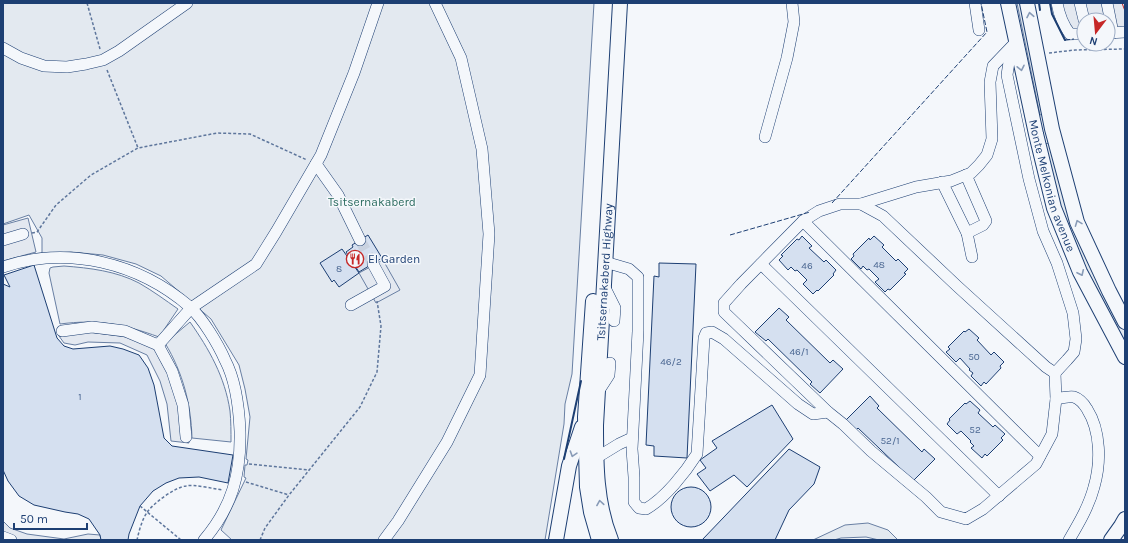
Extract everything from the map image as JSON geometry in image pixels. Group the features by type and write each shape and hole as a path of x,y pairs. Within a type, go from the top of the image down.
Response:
{"main road":[{"name":"Tsitsernakaberd Highway","path":"599,540 591,512 587,487 585,417 611,3"},
{"name":"Tsitsernakaberd Highway","path":"611,540 600,507 596,475 596,425 620,3"},
{"path":"1002,3 1014,36"},
{"name":"Monte Melkonian avenue","path":"1008,3 1014,36 1054,208 1080,272 1125,357"},
{"name":"Monte Melkonian avenue","path":"1027,3 1052,129 1077,222 1125,322"},
{"path":"1036,134 1052,129"},
{"path":"556,540 569,466 585,417"},
{"path":"1111,540 1122,526 1125,519"}],"street":[{"path":"3,48 21,58 44,66 67,67 103,60 119,51 187,3"},
{"path":"158,345 191,308 256,264 287,214 321,154 354,73 378,3"},
{"path":"384,540 398,521 447,442 480,375 489,234 482,149 461,58 435,3"},
{"path":"764,137 787,58 794,22 792,3"},
{"path":"975,3 979,30"},
{"path":"1057,3 1059,13 1066,30 1070,34 1076,34"},
{"path":"1014,36 1008,75 1011,94 1029,179 1043,231 1058,263 1073,313 1076,339 1074,352 1055,373 1056,399 1052,434 1036,464 983,509 966,519 941,512 926,497 871,451 828,412 724,312 724,303 803,221 819,211 840,204 861,204 916,187 951,181 971,173 979,166 986,155 992,140 990,82 993,66 1014,36"},
{"path":"316,164 338,195 360,240"},
{"path":"966,175 986,221 983,225 967,232"},
{"path":"942,182 967,232 972,257"},
{"path":"861,204 883,216 957,286 1046,367 1055,373"},
{"path":"803,221 1040,456"},
{"path":"3,240 23,234"},
{"path":"3,267 39,258 83,259 108,263 131,270 153,281 191,308 212,335 226,361 235,390 239,419 240,463 236,480 226,508 204,540"},
{"path":"605,262 629,269 638,277 638,331 632,449 634,502 639,508 646,509 656,503 689,466 697,454 704,338 706,333 712,332 724,339 808,411 813,414 828,412"},
{"path":"351,305 385,286 373,264"},
{"path":"761,264 999,496"},
{"path":"604,286 615,308 614,321"},
{"path":"62,331 92,327 125,331 158,345 172,371 183,405 186,437"},
{"path":"598,392 609,375 610,363"},
{"path":"1056,399 1074,397 1082,402 1091,415 1097,431 1098,464 1094,487 1085,514 1069,540"},
{"path":"601,455 632,438"},
{"path":"3,536 11,540"}],"path":[{"path":"87,3 103,60 138,148"},
{"path":"1043,54 1075,50 1125,49"},
{"path":"37,232 56,205 90,175 138,148 217,133 250,134 316,164"},
{"path":"260,540 265,528 289,495 360,407 377,372 381,326 376,291"},
{"path":"240,463 310,470"},
{"path":"236,480 289,495"},
{"path":"137,540 148,512 174,491 186,486 232,492"},
{"path":"140,506 181,540"}],"green space":[{"name":"Tsitsernakaberd","path":"3,3 594,3 572,374 565,404 564,424 545,540 232,540 221,530 246,478 244,477 245,465 247,465 248,460 246,459 250,417 239,365 211,319 161,276 136,264 103,255 71,252 42,254 42,238 29,215 3,224"},
{"path":"1017,3 1024,3 1046,113 1040,115"},
{"path":"1050,143 1089,264 1125,331 1125,345 1084,267 1059,205 1043,144"},
{"path":"64,266 103,271 130,279 149,289 178,309 159,337 122,326 99,322 60,324 49,273 50,268"},
{"path":"190,322 210,353 220,375 228,399 230,411 231,442 192,438 190,413 185,389 177,366 165,343"},
{"path":"868,523 888,530 898,540 879,540 866,537 813,540 845,525"}],"shaded area":[{"path":"1050,3 1125,3 1125,37 1116,28 1116,12 1076,12 1076,39 1065,40 1052,14"},
{"path":"28,218 36,252 3,261 3,225"},
{"path":"383,260 400,290 376,303 359,273"},
{"path":"58,328 157,341 186,403 189,443 171,441 167,404 160,381 147,355 120,343 88,342 75,345 64,343 59,336"},
{"path":"3,521 10,528 27,534 64,539 88,534 100,535 101,540 3,540"}],"building":[{"path":"368,235 382,258 359,272 346,252 353,247 352,245"},
{"path":"802,236 812,246 809,248 824,262 826,260 836,270 833,274 834,275 813,294 803,284 807,280 797,270 795,271 791,267 788,270 779,260 783,256 781,255"},
{"path":"874,236 884,245 882,247 896,261 898,259 908,269 904,273 906,274 890,290 888,289 885,292 875,282 879,279 869,269 867,270 863,266 861,269 851,259 854,256 853,254 869,238 870,240"},
{"path":"342,249 359,273 339,287 334,280 332,282 320,263"},
{"path":"659,263 696,264 687,458 654,456 654,446 646,445 654,276 659,277"},
{"path":"34,265 57,338 64,346 73,349 110,346 139,355 148,368 154,385 164,438 172,446 233,455 228,483 199,477 179,478 166,483 153,491 140,506 128,540 101,540 100,535 89,519 78,514 34,505 19,496 8,481 3,470 3,284 10,287 4,275"},
{"path":"779,308 789,317 786,320 830,363 833,360 843,369 820,393 810,384 812,382 768,339 766,341 755,332"},
{"path":"969,329 979,338 977,340 991,355 994,352 1004,362 1000,366 1001,368 986,384 984,382 981,386 971,376 973,373 960,358 956,362 946,352 950,349 948,347 964,331 965,332"},
{"path":"870,396 879,406 877,408 922,452 924,449 935,459 911,483 903,471 858,428 856,430 846,420"},
{"path":"970,401 980,410 978,413 993,427 995,425 1005,434 1001,438 1003,440 987,456 985,454 982,458 971,448 974,446 961,431 957,434 947,424 950,420 949,419 965,403 966,404"},
{"path":"772,405 793,439 747,487 734,475 710,491 697,474 706,468 700,460 717,448 712,441"},
{"path":"789,449 820,467 814,484 789,510 775,540 702,540"},
{"path":"695,487 702,490 708,496 711,507 710,515 702,524 695,527 687,527 680,524 672,515 671,503 674,496 683,488"}],"tunnel":[{"path":"360,240 373,264"}],"fence":[{"path":"832,203 987,32 981,3"},
{"path":"1065,40 1074,39"},
{"path":"730,235 810,212"}],"wall":[{"path":"1039,3 1040,10"},
{"path":"1050,3 1052,14 1065,40"},
{"path":"564,459 581,381"}],"power":[{"path":"1122,3 1125,11"}],"place":[{"name":"El Garden","path":"355,259"}]}
